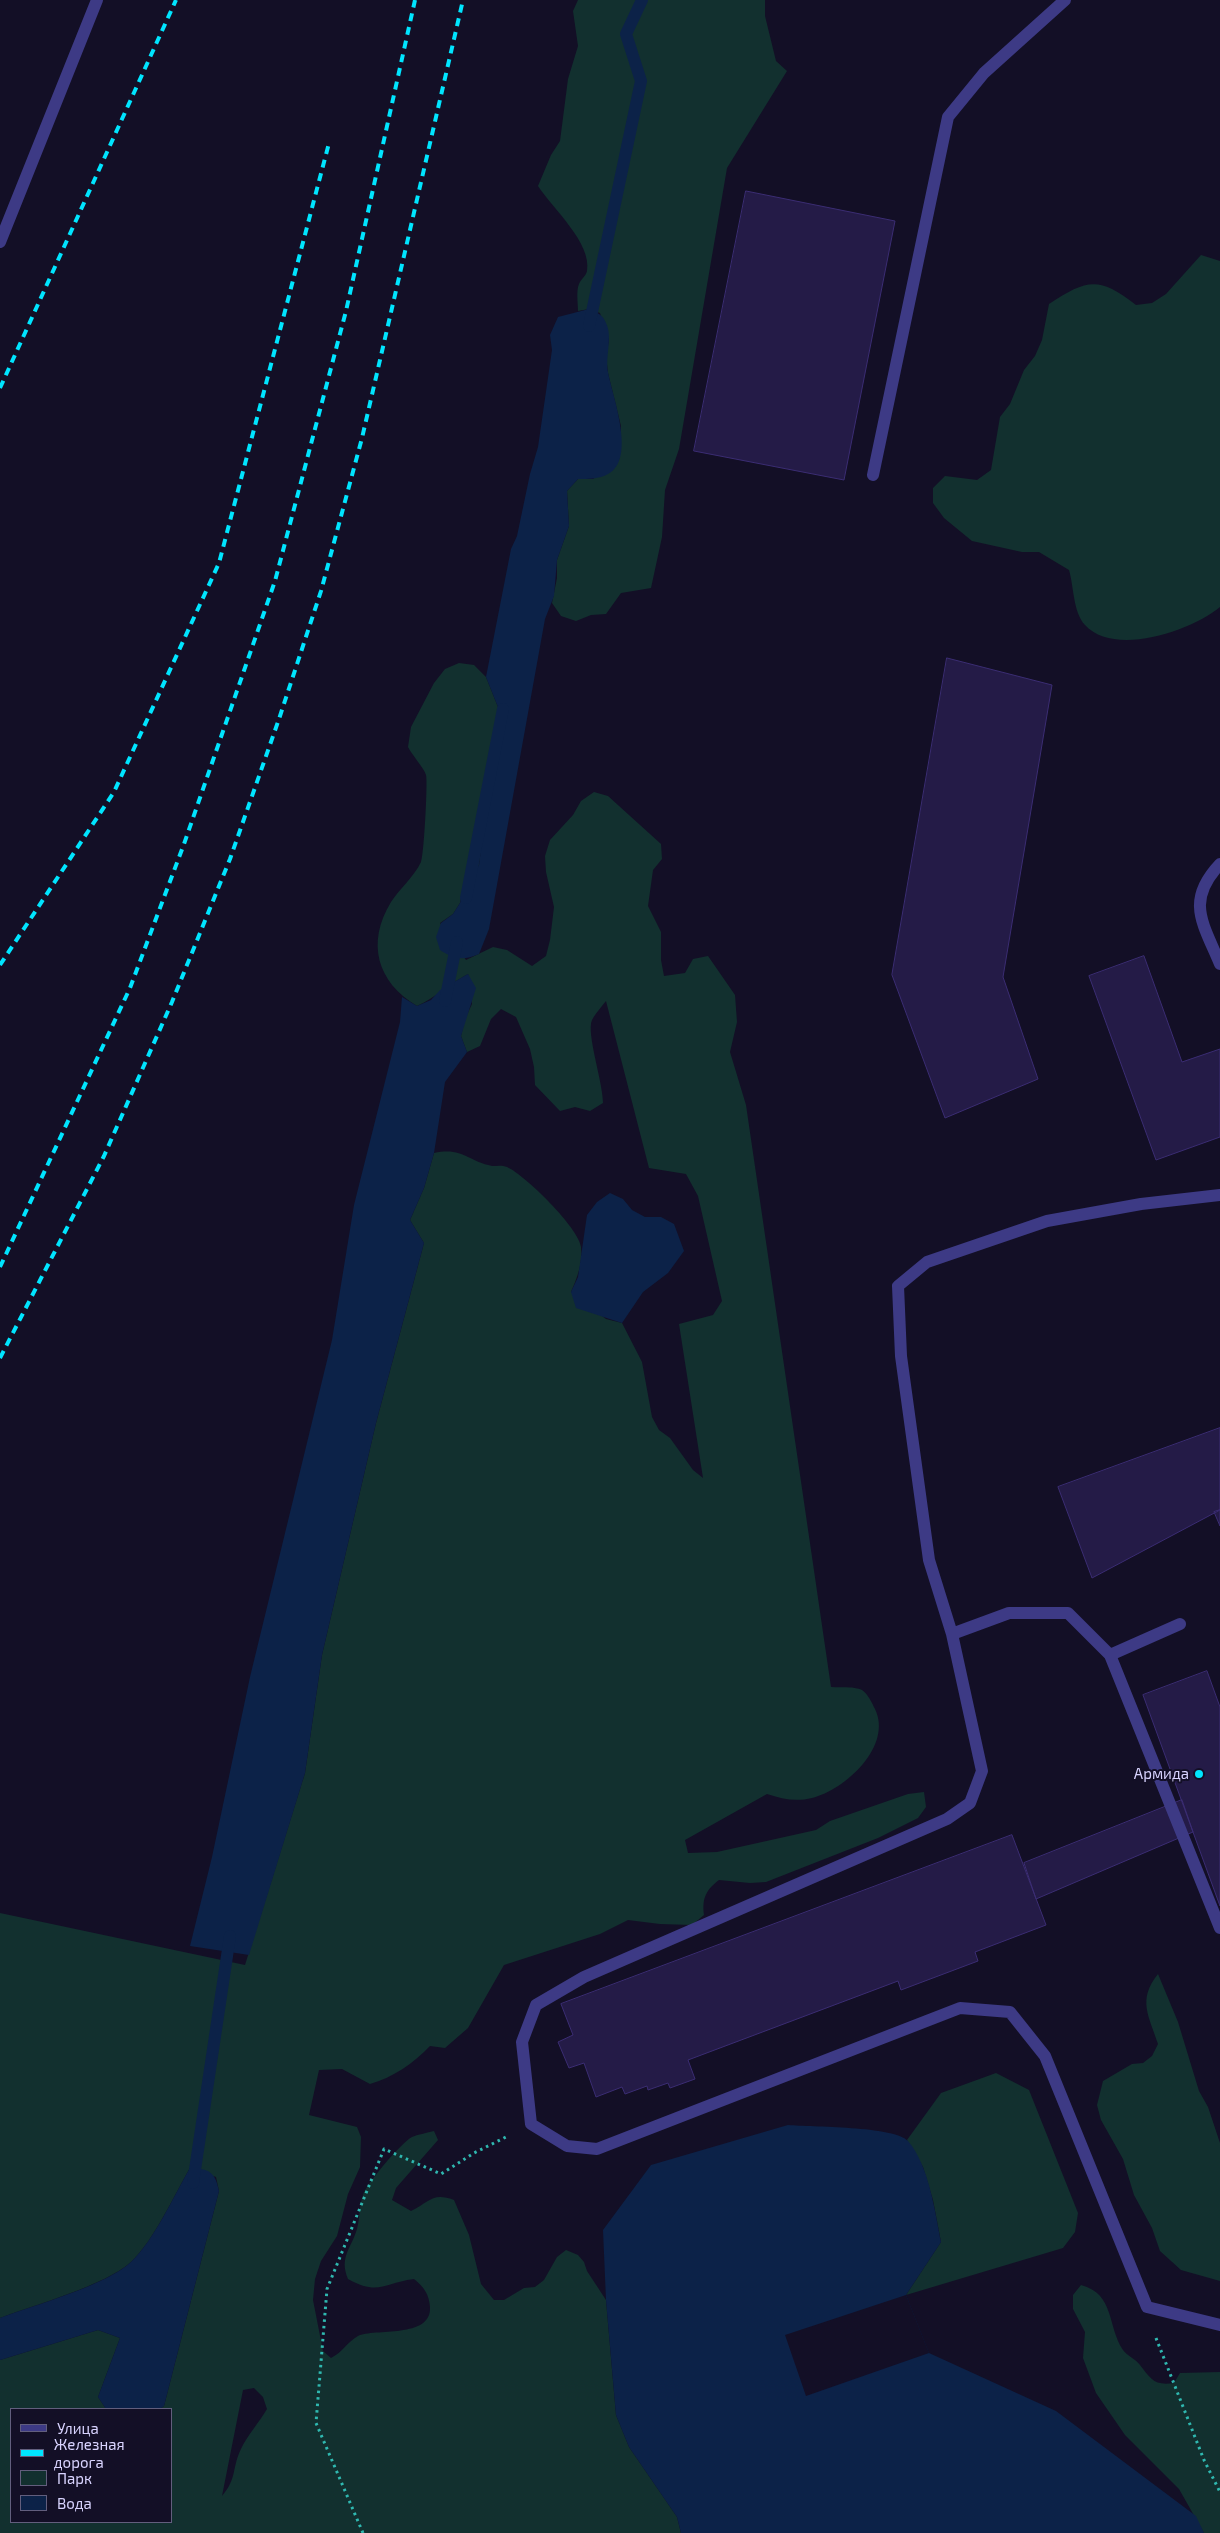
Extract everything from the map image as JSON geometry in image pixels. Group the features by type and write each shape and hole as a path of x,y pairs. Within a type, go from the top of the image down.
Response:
{"lane":[{"path":"0,242 96,0"},
{"path":"873,475 948,117 984,73 1065,0"},
{"path":"1220,864 1204,883 1198,912 1220,964"},
{"path":"1220,1195 1142,1204 1047,1221 927,1262 898,1286 901,1356 929,1560 952,1634 982,1771 970,1803 947,1819 584,1976 536,2004 522,2042 531,2124 567,2146 597,2149 960,2008 1010,2012 1045,2056 1147,2308 1220,2325"},
{"path":"952,1634 1009,1613 1068,1613 1110,1655 1220,1928"},
{"path":"1110,1655 1180,1624"}],"path":[{"path":"363,2533 316,2423 327,2289 384,2149 441,2174 474,2153 531,2124"},
{"path":"1147,2308 1158,2342 1204,2460 1220,2492"}],"green space":[{"path":"578,0 765,0 765,16 776,61 787,71 727,168 679,449 665,490 662,537 651,588 621,593 606,614 591,615 576,621 561,616 552,603 557,578 557,560 569,526 567,491 578,479 593,479 619,460 621,426 608,373 606,356 609,340 600,313 589,309 578,311 578,287 587,271 584,249 570,227 538,186 551,155 560,141 568,79 578,46 573,11"},
{"path":"1201,255 1220,261 1220,607 1207,616 1172,632 1133,640 1114,639 1098,634 1081,620 1076,606 1069,570 1039,552 1022,552 972,541 944,518 933,503 933,488 945,476 977,480 991,470 1000,417 1010,404 1024,370 1035,356 1042,340 1049,304 1073,290 1093,284 1112,289 1136,305 1152,303 1166,294"},
{"path":"459,663 474,665 486,677 500,712 501,741 493,768 494,783 486,810 479,865 464,889 460,903 453,914 440,923 466,960 493,947 507,950 532,966 546,956 554,907 546,872 545,856 550,840 573,815 581,801 594,792 608,796 661,844 662,859 653,870 648,906 661,932 661,960 664,976 685,973 693,959 708,956 735,995 737,1022 730,1052 746,1105 831,1687 862,1690 873,1704 879,1723 872,1751 863,1764 838,1786 812,1798 800,1800 767,1794 685,1840 688,1853 717,1852 816,1830 830,1821 908,1794 924,1792 926,1807 918,1818 878,1838 766,1882 750,1883 719,1880 711,1887 704,1899 704,1915 692,1925 628,1920 600,1934 504,1965 468,2028 445,2048 430,2046 410,2064 386,2078 370,2084 342,2069 319,2070 309,2115 357,2127 361,2137 360,2167 348,2194 337,2236 321,2261 315,2279 313,2300 323,2351 331,2358 358,2336 401,2331 422,2324 428,2317 430,2307 427,2295 414,2279 381,2287 367,2287 348,2279 345,2259 357,2229 363,2195 377,2173 407,2140 434,2131 438,2140 396,2188 392,2200 411,2211 431,2199 441,2197 454,2200 469,2235 481,2284 494,2300 504,2300 524,2288 535,2287 544,2280 557,2257 566,2250 578,2255 606,2300 616,2415 629,2447 677,2517 681,2533 0,2533 0,2360 98,2330 120,2338 98,2397 105,2408 10,2408 10,2523 172,2523 172,2408 161,2408 164,2406 219,2191 216,2177 190,2168 156,2230 140,2253 131,2262 105,2279 69,2294 0,2318 0,1913 245,1965 305,1773 322,1655 376,1423 424,1243 410,1220 424,1188 434,1153 459,1153 484,1164 507,1167 526,1180 561,1215 578,1238 581,1247 580,1265 571,1292 606,1319 622,1323 642,1362 652,1417 659,1430 670,1438 693,1470 703,1478 679,1324 713,1315 722,1301 698,1196 686,1174 649,1168 606,1001 593,1018 591,1026 591,1036 603,1103 590,1111 575,1107 560,1111 535,1085 530,1049 516,1017 501,1009 491,1019 480,1046 467,1052 461,1036 465,1019 472,1004 468,974 417,1006 403,996 393,985 385,973 380,960 378,947 379,932 383,917 398,892 411,878 422,857 426,775 408,747 411,727 434,683 445,669","holes":["254,2388 263,2397 267,2409 238,2455 230,2484 222,2496 243,2390"]},
{"path":"1158,1974 1178,2022 1199,2091 1208,2107 1220,2143 1220,2281 1181,2270 1160,2251 1152,2228 1134,2195 1123,2159 1101,2120 1097,2105 1103,2081 1132,2064 1143,2063 1152,2056 1158,2044 1146,2000 1152,1983"},
{"path":"996,2073 1029,2090 1078,2213 1075,2232 1063,2248 906,2295 941,2242 933,2200 923,2167 907,2140 941,2093"},
{"path":"1081,2285 1092,2289 1100,2296 1109,2312 1114,2331 1123,2350 1157,2382 1174,2383 1180,2373 1220,2372 1220,2533 1204,2533 1179,2489 1125,2435 1096,2393 1083,2358 1085,2332 1073,2309 1073,2295"}],"water":[{"path":"589,309 605,320 608,328 607,366 620,426 621,455 616,466 605,476 578,479 567,491 569,526 557,560 554,596 545,619 489,929 479,954 468,958 459,958 440,950 436,937 441,923 453,914 460,903 464,889 479,865 486,810 494,783 493,768 501,741 500,712 486,677 511,549 517,536 530,474 538,447 552,350 550,335 558,317"},
{"path":"468,974 476,988 461,1036 467,1052 445,1082 434,1153 424,1188 410,1220 424,1243 376,1423 322,1655 305,1773 249,1955 190,1946 212,1857 250,1677 332,1340 354,1205 400,1022 402,997 417,1006 431,1000 440,990"},
{"path":"610,1193 623,1199 632,1210 645,1217 661,1217 674,1224 684,1251 668,1273 643,1292 622,1323 576,1308 571,1292 578,1277 587,1215 597,1202"},
{"path":"788,2125 887,2132 908,2141 915,2151 926,2176 941,2242 906,2295 929,2353 1056,2411 1196,2516 1204,2533 681,2533 677,2517 629,2447 616,2415 606,2300 603,2230 651,2165"},
{"path":"190,2168 206,2170 213,2175 219,2191 164,2406 161,2408 105,2408 98,2397 120,2338 98,2330 0,2360 0,2318 69,2294 105,2279 120,2270 140,2253 163,2217"}],"pier":[{"path":"906,2295 929,2353 806,2396 785,2335"}],"building":[{"path":"746,191 895,221 844,480 694,451"},
{"path":"947,658 1052,685 1003,977 1038,1079 945,1118 892,975"},
{"path":"1144,956 1182,1062 1220,1049 1220,1137 1156,1160 1089,976"},
{"path":"1220,1428 1220,1510 1092,1578 1058,1487"},
{"path":"1220,1510 1220,1526 1214,1512"},
{"path":"1207,1671 1220,1707 1220,1906 1143,1695"},
{"path":"1182,1800 1193,1832 1036,1899 1024,1863"},
{"path":"1012,1835 1046,1925 975,1952 978,1961 901,1990 898,1981 688,2060 695,2079 670,2088 668,2083 648,2090 647,2086 625,2094 622,2087 596,2097 584,2063 569,2068 558,2042 573,2035 561,2004"}],"waterway":[{"path":"589,326 641,81 626,34 642,0"},
{"path":"466,898 503,709"},
{"path":"445,1001 457,942"},
{"path":"193,2183 230,1936"}],"railway":[{"path":"0,388 176,0"},
{"path":"0,1267 130,988 184,844 275,581 346,311 415,0"},
{"path":"0,1358 104,1156 172,1002 230,859 279,719 321,591 362,438 463,0"},
{"path":"0,965 114,792 219,563 329,143"}],"place":[{"name":"Армида","path":"1199,1774"}]}
